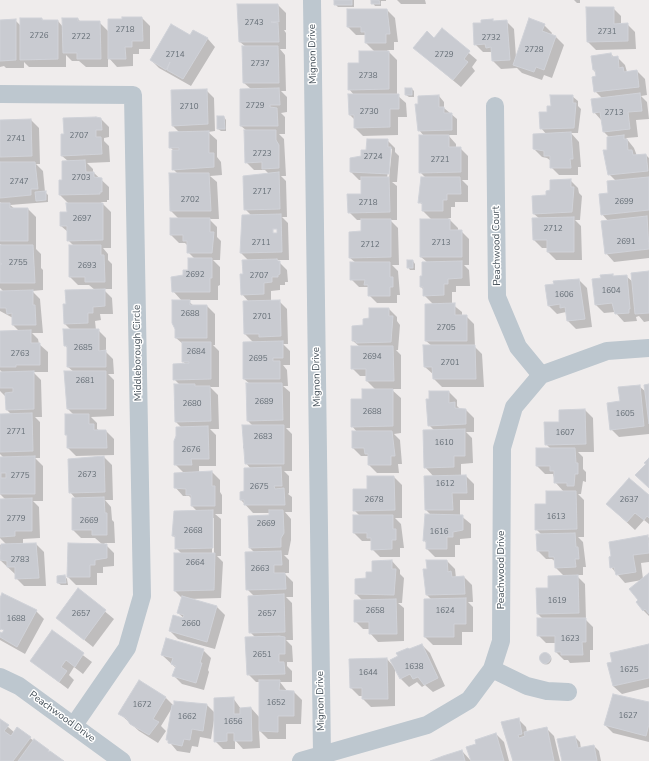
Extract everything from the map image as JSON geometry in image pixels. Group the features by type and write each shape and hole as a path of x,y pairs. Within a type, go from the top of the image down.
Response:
{"street":[{"name":"Mignon Drive","path":"312,0 322,755"},
{"name":"Middleborough Circle","path":"0,94 133,95 142,596 127,648 74,725"},
{"name":"Peachwood Court","path":"495,106 497,297 518,347 540,375"},
{"path":"540,375 607,351 649,348"},
{"name":"Peachwood Drive","path":"301,761 427,725 469,700 492,669 500,642 502,448 514,407 540,375"},
{"path":"492,669 527,686 547,691 568,692"},
{"name":"Peachwood Drive","path":"0,677 19,686 122,761"}],"building":[{"path":"334,0 352,0 352,5 334,5"},
{"path":"371,0 379,0 380,4 371,4"},
{"path":"237,4 278,4 279,22 271,22 278,23 279,42 239,42"},
{"path":"586,7 614,7 614,24 628,23 628,41 587,42"},
{"path":"347,9 387,9 390,34 386,34 386,43 365,43 365,32 361,32 361,27 347,27"},
{"path":"122,17 142,17 143,41 132,41 132,47 125,47 126,59 108,59 108,19 122,19"},
{"path":"20,18 58,20 58,59 20,60"},
{"path":"62,18 78,18 78,21 100,21 101,59 77,59 77,53 63,53"},
{"path":"529,18 545,24 542,31 556,36 544,70 536,67 534,72 513,65"},
{"path":"16,19 16,60 0,61 0,20"},
{"path":"493,19 493,21 507,20 510,60 492,61 491,47 486,48 485,44 474,45 473,23 481,23 481,20"},
{"path":"171,24 190,35 193,30 208,38 183,79 167,70 170,62 166,70 150,60"},
{"path":"442,28 470,51 464,59 468,62 453,80 413,48 427,31 434,38"},
{"path":"242,46 278,46 279,83 243,83"},
{"path":"359,51 389,51 389,89 348,90 348,63 359,63"},
{"path":"611,53 612,57 618,56 619,68 623,67 624,72 637,70 639,87 594,92 592,77 596,76 595,70 593,70 591,56"},
{"path":"279,88 280,105 270,105 270,107 277,108 278,126 240,126 240,89"},
{"path":"405,88 412,88 412,95 405,95"},
{"path":"207,89 208,124 172,126 171,90"},
{"path":"640,93 642,111 628,112 630,129 603,132 600,112 593,113 591,99"},
{"path":"348,94 399,94 399,109 390,109 390,127 354,128 354,115 349,115"},
{"path":"439,95 439,107 444,107 444,113 452,113 452,130 418,131 415,104 418,104 418,96"},
{"path":"550,95 573,95 573,103 576,103 574,128 540,129 539,112 547,112 547,106 551,106"},
{"path":"217,116 224,116 225,129 217,129"},
{"path":"63,118 101,118 102,130 96,130 96,137 101,137 102,154 61,156 61,134 64,134"},
{"path":"31,119 32,156 0,157 0,120"},
{"path":"244,130 276,130 276,140 279,145 279,168 262,169 262,162 245,163"},
{"path":"209,131 209,153 214,153 214,167 172,170 172,150 179,150 179,148 169,148 169,132"},
{"path":"571,132 573,159 570,159 571,168 550,168 550,156 544,156 544,151 533,149 533,134"},
{"path":"419,135 449,135 449,147 461,147 461,172 419,173"},
{"path":"624,135 624,139 627,139 628,150 632,150 633,155 646,154 648,171 608,175 603,150 607,150 607,137"},
{"path":"367,139 388,139 388,147 391,147 389,174 350,172 350,158 361,156 361,150 366,150"},
{"path":"85,160 86,172 94,172 94,177 102,178 102,192 100,192 100,194 59,195 59,180 62,180 62,161"},
{"path":"0,162 35,162 38,189 31,189 31,195 0,198"},
{"path":"279,172 280,209 244,210 243,176"},
{"path":"169,173 209,173 211,211 170,211"},
{"path":"361,177 389,177 390,212 348,213 347,194 361,194"},
{"path":"421,177 460,177 461,194 447,194 447,200 443,200 443,211 422,211 422,203 418,203"},
{"path":"649,177 649,210 601,215 599,194 608,193 607,181"},
{"path":"571,179 571,187 574,187 572,212 533,214 532,196 546,195 546,191 550,190 550,180"},
{"path":"46,191 46,200 36,201 35,192"},
{"path":"0,203 10,203 10,208 28,208 28,241 0,241"},
{"path":"66,203 103,203 103,240 67,241 67,226 60,226 60,212 67,212"},
{"path":"281,214 282,252 240,253 242,215","holes":["273,229 277,229 277,233 273,233"]},
{"path":"647,216 649,249 605,254 601,221"},
{"path":"574,217 574,252 547,252 547,240 533,240 532,218"},
{"path":"170,218 210,218 210,232 214,232 212,253 187,253 187,241 183,241 183,235 170,235"},
{"path":"361,219 391,219 391,257 349,258 349,232 361,231"},
{"path":"420,219 450,219 450,230 462,230 462,257 420,257"},
{"path":"0,245 33,245 35,283 0,283 0,264 2,264 0,263"},
{"path":"69,245 101,245 101,255 104,255 105,282 85,282 85,277 69,277"},
{"path":"188,258 212,258 210,292 172,292 171,277 183,275 183,270 188,270"},
{"path":"277,259 280,261 280,274 278,277 272,277 272,282 264,283 264,294 241,295 240,274 243,274 242,260"},
{"path":"407,260 413,260 413,268 407,268"},
{"path":"462,261 462,278 448,279 448,284 444,284 444,295 423,296 423,287 420,287 422,262"},
{"path":"350,262 390,262 390,277 393,277 393,287 390,287 390,296 368,296 368,285 364,285 365,280 350,280"},
{"path":"649,271 649,313 635,314 631,273"},
{"path":"613,274 613,276 627,275 630,309 629,313 615,314 612,303 595,305 592,279 601,278 600,275"},
{"path":"579,279 585,319 567,321 565,307 560,308 560,304 548,306 545,285 554,284 553,281"},
{"path":"105,289 105,306 93,307 93,313 88,313 88,323 64,324 63,304 66,304 65,290"},
{"path":"33,290 33,305 35,305 36,325 12,325 12,313 7,314 6,308 0,308 0,291"},
{"path":"172,300 190,300 190,305 207,305 207,338 175,338 175,329 172,323"},
{"path":"280,300 281,336 259,337 259,334 244,334 243,301"},
{"path":"455,303 455,315 467,315 467,341 425,341 425,304"},
{"path":"369,308 389,308 389,316 393,316 391,342 356,343 356,341 352,341 352,326 363,325 363,319 369,318"},
{"path":"63,329 99,329 99,351 106,350 106,367 67,367 67,346 64,346"},
{"path":"31,330 31,343 40,343 40,365 0,367 0,331"},
{"path":"283,341 283,358 273,358 273,361 280,361 280,379 243,379 243,342"},
{"path":"182,342 211,342 211,379 173,380 173,364 189,363 182,362"},
{"path":"423,345 475,345 476,379 433,379 432,367 424,367"},
{"path":"351,346 393,346 394,381 366,381 366,369 351,369"},
{"path":"34,371 34,409 6,410 5,393 13,392 13,388 0,388 0,372"},
{"path":"64,371 106,371 106,409 67,409"},
{"path":"246,383 282,383 283,420 247,421"},
{"path":"174,384 210,386 211,421 175,422"},
{"path":"649,384 649,424 644,385"},
{"path":"640,385 644,426 610,430 607,403 620,401 618,387"},
{"path":"362,389 393,389 393,426 351,427 351,399 362,399"},
{"path":"429,391 449,391 449,403 455,402 455,408 466,409 466,424 428,426 426,399 429,399"},
{"path":"585,409 586,444 545,445 544,422 559,422 559,410"},
{"path":"32,413 33,451 0,452 0,414"},
{"path":"65,414 89,414 89,424 94,424 94,430 106,430 107,448 67,448 67,435 65,435"},
{"path":"242,425 284,425 284,464 245,464"},
{"path":"208,426 209,459 191,459 192,465 174,465 174,441 176,436 176,427"},
{"path":"465,429 465,456 454,456 454,467 424,468 423,430"},
{"path":"352,431 392,431 395,456 391,456 391,465 368,465 368,454 365,454 364,448 352,448"},
{"path":"536,448 575,448 576,463 578,463 578,474 575,474 574,486 567,486 567,483 554,483 554,471 550,471 550,466 536,466"},
{"path":"35,456 35,494 0,494 0,457","holes":["1,473 6,473 6,478 1,478"]},
{"path":"104,456 105,492 69,493 68,459"},
{"path":"649,458 649,488 635,475 646,464 644,463"},
{"path":"281,467 282,486 274,486 275,489 284,488 285,505 244,505 244,500 240,500 240,492 244,491 244,468"},
{"path":"212,471 212,486 215,486 215,506 191,506 191,495 186,495 186,489 174,488 174,473"},
{"path":"466,475 467,493 452,493 453,510 425,510 424,476"},
{"path":"367,476 394,476 395,510 353,511 353,489 367,489"},
{"path":"629,478 649,495 649,518 647,516 644,520 635,513 627,522 606,504"},
{"path":"546,491 576,491 577,529 535,530 535,504 546,504"},
{"path":"104,497 105,513 107,513 107,535 92,535 92,530 72,530 72,498"},
{"path":"32,498 32,531 15,531 15,536 0,537 0,499"},
{"path":"213,510 213,548 175,549 175,536 172,536 174,511"},
{"path":"269,510 283,510 284,533 281,538 281,547 249,548 248,516 269,515"},
{"path":"425,514 463,515 463,530 453,532 453,537 447,537 447,549 426,549 426,541 423,541"},
{"path":"353,515 393,515 393,529 396,529 396,540 392,540 392,549 371,550 371,538 367,538 367,533 353,533"},
{"path":"575,533 579,559 575,559 576,567 555,568 554,557 549,557 549,551 537,551 536,534"},
{"path":"648,535 649,553 633,555 636,572 616,575 614,567 610,568 609,557 611,556 609,542"},
{"path":"36,543 39,578 15,579 15,567 7,567 7,561 0,560 1,544"},
{"path":"68,543 107,544 107,558 95,560 95,565 90,565 90,577 67,577"},
{"path":"281,551 282,565 274,565 274,573 285,573 286,589 246,590 245,552"},
{"path":"174,553 215,553 214,590 174,591"},
{"path":"392,560 392,569 396,569 394,595 355,594 355,579 366,578 366,572 372,572 372,561"},
{"path":"426,560 447,560 448,572 451,571 452,577 464,576 465,594 426,595 423,569 427,569"},
{"path":"649,573 649,614 645,609 643,611 636,602 638,600 629,589"},
{"path":"65,575 66,583 57,583 57,576"},
{"path":"578,575 579,613 537,614 536,588 548,588 548,576"},
{"path":"78,588 106,610 84,640 56,618"},
{"path":"2,593 37,610 17,647 0,637 0,632 2,633 4,630 0,630 0,598"},
{"path":"284,594 285,632 249,633 248,596"},
{"path":"182,596 217,606 207,642 169,631 173,615 183,618 184,615 177,613"},
{"path":"466,598 466,624 454,624 454,637 424,637 424,599"},
{"path":"396,599 397,634 369,634 369,622 354,622 354,600"},
{"path":"537,618 586,618 586,642 582,642 583,655 561,655 561,652 555,652 555,636 537,636"},
{"path":"52,630 84,653 75,667 66,660 61,667 67,671 59,682 30,661"},
{"path":"245,637 285,637 285,654 279,654 279,662 284,662 285,674 247,675"},
{"path":"166,638 204,649 200,663 202,663 196,683 172,676 176,666 171,664 173,658 161,655"},
{"path":"422,644 438,678 424,685 418,677 413,679 410,674 400,679 390,660 398,656 396,653"},
{"path":"649,644 649,678 613,686 607,663 612,662 610,653"},
{"path":"543,653 547,653 549,654 549,662 543,663 540,660 540,656"},
{"path":"387,658 388,699 362,699 362,688 350,688 349,659"},
{"path":"139,680 166,697 153,719 159,722 149,735 130,724 126,718 118,714"},
{"path":"259,680 280,680 279,690 294,691 294,716 278,716 278,732 259,731"},
{"path":"613,694 649,702 649,724 646,736 604,725"},
{"path":"234,697 234,714 240,714 240,708 251,707 252,741 234,741 234,733 227,733 227,741 214,742 214,698"},
{"path":"174,701 207,704 203,731 192,729 190,740 184,739 182,746 168,743 168,740 166,740"},
{"path":"519,718 522,734 518,735 519,738 525,736 524,732 547,727 554,761 513,761 501,722"},
{"path":"0,719 9,725 4,731 11,736 17,727 31,737 13,761 0,761"},
{"path":"496,733 504,761 471,761 466,747 476,744 475,740"},
{"path":"575,736 578,748 594,745 597,761 562,761 557,739"},
{"path":"34,739 49,750 48,752 50,751 64,761 18,761"},
{"path":"462,750 465,761 430,761 443,756"}]}
